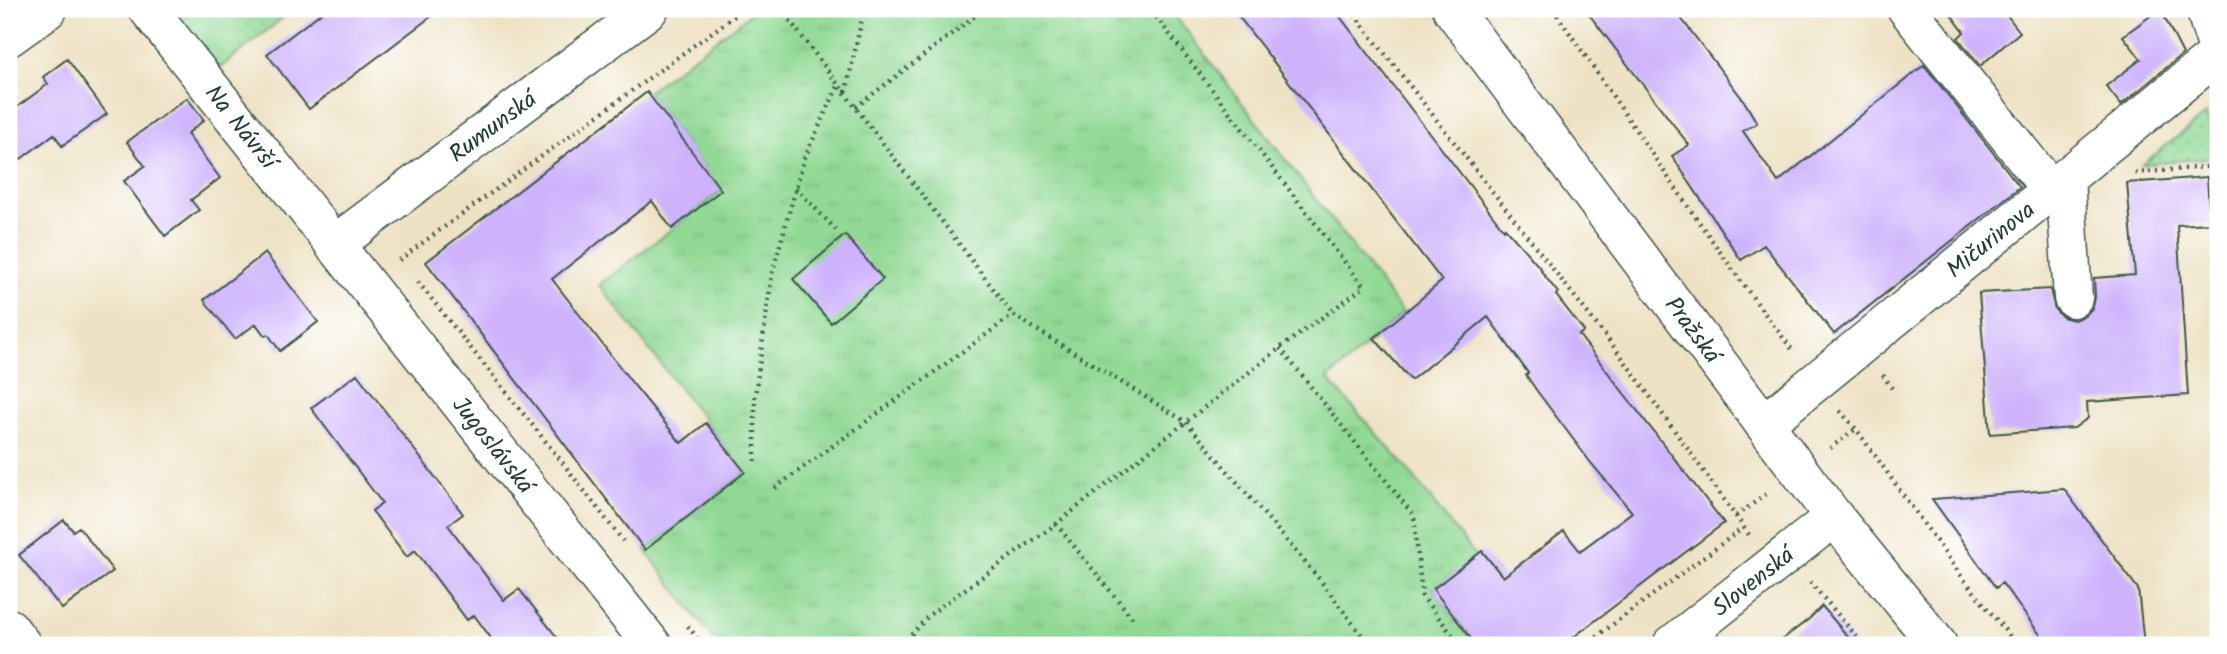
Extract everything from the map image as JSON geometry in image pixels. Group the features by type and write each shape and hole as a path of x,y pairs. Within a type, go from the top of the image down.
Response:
{"street":[{"path":"9,37 48,9"},
{"name":"Na Návrší","path":"148,9 334,244"},
{"name":"Rumunská","path":"334,244 649,9"},
{"name":"Pražská","path":"1452,9 1834,517 1938,645"},
{"path":"1907,9 2058,184 2073,298"},
{"path":"2205,9 2218,52"},
{"name":"Mičurinova","path":"1764,424 2218,52"},
{"name":"Jugoslávská","path":"334,244 652,645"},
{"name":"Slovenská","path":"1672,645 1834,517"},
{"path":"9,628 22,645"}],"path":[{"path":"399,260 744,9"},
{"path":"781,9 1013,315 1186,422 1320,580 1369,645"},
{"path":"846,93 864,9"},
{"path":"856,107 975,11 984,9"},
{"path":"902,645 929,615 1056,524 1280,348 1364,287 1150,9"},
{"path":"1350,9 1621,356 1743,528 1585,645"},
{"path":"1553,9 1758,306 1816,382 1857,429 1962,577 2017,645"},
{"path":"755,461 755,396 770,288 804,159 839,83"},
{"path":"796,188 839,233"},
{"path":"775,488 1013,315"},
{"path":"1280,348 1414,516 1422,596 1460,645"},
{"path":"1056,524 1133,620"}],"green space":[{"path":"160,9 294,9 210,76"},
{"path":"757,9 1170,9 1403,313 1328,379 1405,466 1476,557 1433,589 1476,645 718,645 645,550 745,472 599,285 721,191 647,92"},
{"path":"2206,114 2218,157 2142,165"}],"building":[{"path":"326,9 441,9 309,109 267,54"},
{"path":"1233,9 1334,9 1504,230 1505,228 1542,270 1558,293 1556,295 1584,331 1579,335 1724,523 1563,645 1476,645 1433,589 1482,551 1503,577 1564,531 1580,551 1632,512 1537,391 1526,375 1528,373 1488,317 1411,380 1374,338 1442,281"},
{"path":"1585,9 1674,9 1744,101 1757,123 1743,131 1778,182 1924,65 2020,187 1834,334 1764,245 1741,260 1672,156 1689,145"},
{"path":"1947,9 2002,9 2020,32 1980,66 1958,38 1964,32"},
{"path":"2160,9 2183,54 2121,105 2106,86 2141,59 2123,36"},
{"path":"67,59 107,114 62,146 54,134 9,168 9,113 48,84 43,77"},
{"path":"647,92 721,190 672,229 652,201 552,279 681,443 706,423 745,472 645,550 426,262"},
{"path":"187,98 204,120 187,134 220,178 191,200 199,210 165,236 124,181 145,166 127,142"},
{"path":"2207,177 2210,223 2177,225 2188,395 2087,402 2088,418 2074,428 1990,434 1979,293 2050,289 2055,310 2063,317 2074,320 2085,316 2093,307 2094,278 2135,275 2127,183"},
{"path":"845,235 883,279 831,323 793,279"},
{"path":"265,253 318,322 280,351 268,334 265,336 256,324 235,339 204,300"},
{"path":"357,374 463,514 448,525 504,600 519,589 563,645 496,645 474,615 467,620 415,550 407,557 372,511 382,503 311,408"},
{"path":"2064,489 2138,589 2144,645 2045,645 2002,583 1996,588 1932,499"},
{"path":"64,520 73,531 79,527 113,571 62,609 19,555"},
{"path":"1822,606 1855,645 1775,645 1809,619"}]}
